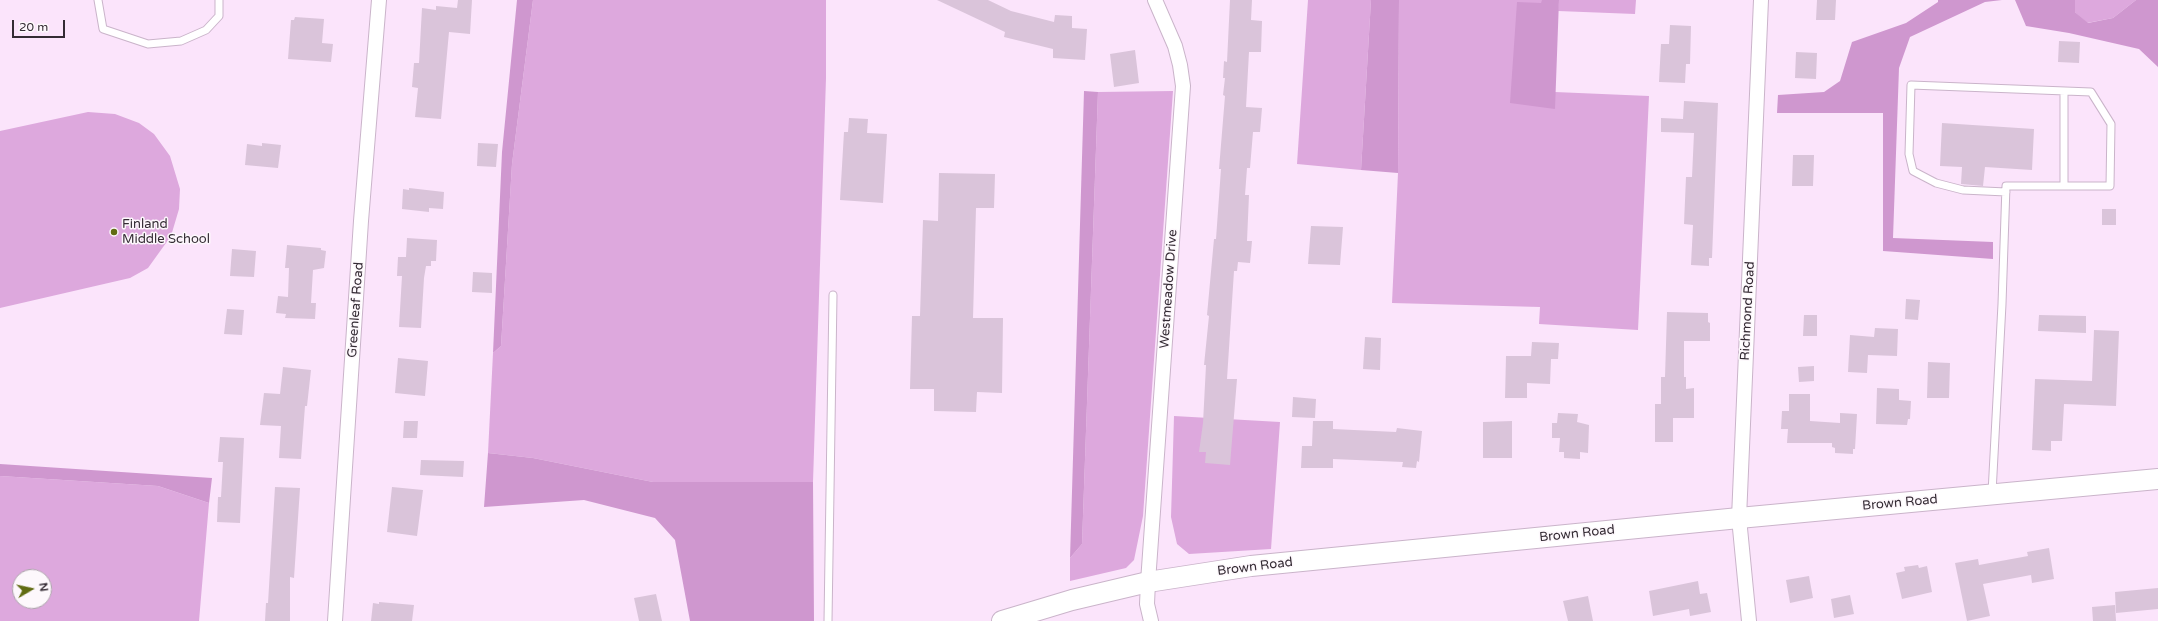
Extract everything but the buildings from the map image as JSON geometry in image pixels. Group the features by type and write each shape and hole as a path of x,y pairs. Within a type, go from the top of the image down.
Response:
{"main road":[{"name":"Brown Road","path":"1002,621 1025,617 1072,600 1148,582 1275,564 1739,518 2158,480"}],"street":[{"name":"Greenleaf Road","path":"335,621 361,221 379,0"},
{"name":"Westmeadow Drive","path":"1151,621 1147,604 1148,582 1183,86 1175,46 1155,0"},
{"name":"Richmond Road","path":"1749,621 1739,518 1761,0"}],"lane":[{"path":"98,0 103,29 148,44 181,41 206,30 218,16 219,0"},
{"path":"1992,495 2006,192 2006,186 2110,186 2111,124 2091,92 1911,85 1909,154 1913,171 1936,183 1964,190 2006,192"},
{"path":"2064,91 2064,186"},
{"path":"828,621 833,295"}],"shaded area":[{"path":"517,0 533,0 512,164 501,346 493,353 502,152"},
{"path":"533,0 826,0 826,78 813,482 653,482 533,458 488,453 493,353 501,346 512,164"},
{"path":"1308,0 1371,0 1361,170 1297,164"},
{"path":"1371,0 1399,0 1398,173 1361,170"},
{"path":"1399,0 1542,0 1542,3 1517,3 1555,109 1555,92 1649,96 1638,330 1539,324 1540,307 1392,303 1398,173"},
{"path":"1542,0 1559,0 1555,109 1510,103 1517,2 1541,3"},
{"path":"1559,0 1636,0 1635,14 1558,11"},
{"path":"1938,0 2002,0 1985,2 1910,37 1899,68 1893,238 1993,242 1993,259 1883,251 1883,113 1777,113 1778,95 1824,92 1840,81 1852,42 1906,23 1938,2"},
{"path":"2015,0 2075,0 2075,12 2088,23 2113,18 2136,0 2158,0 2158,67 2139,49 2069,33 2026,26"},
{"path":"2075,0 2136,0 2113,18 2087,23 2075,12"},
{"path":"1084,91 1098,92 1082,544 1070,558"},
{"path":"1173,91 1143,516 1134,560 1126,568 1070,581 1070,558 1082,544 1098,92"},
{"path":"88,112 115,114 139,123 154,134 170,156 180,189 179,209 171,236 148,268 130,278 0,308 0,131"},
{"path":"1174,416 1280,422 1271,549 1189,554 1177,544 1171,517"},
{"path":"488,453 533,458 653,482 813,482 814,621 690,621 675,540 655,518 584,500 484,507"},
{"path":"0,464 212,478 209,503 158,486 0,476"},
{"path":"0,476 158,486 209,503 199,621 0,621"}],"place":[{"name":"Finland Middle School","path":"114,232"}]}
